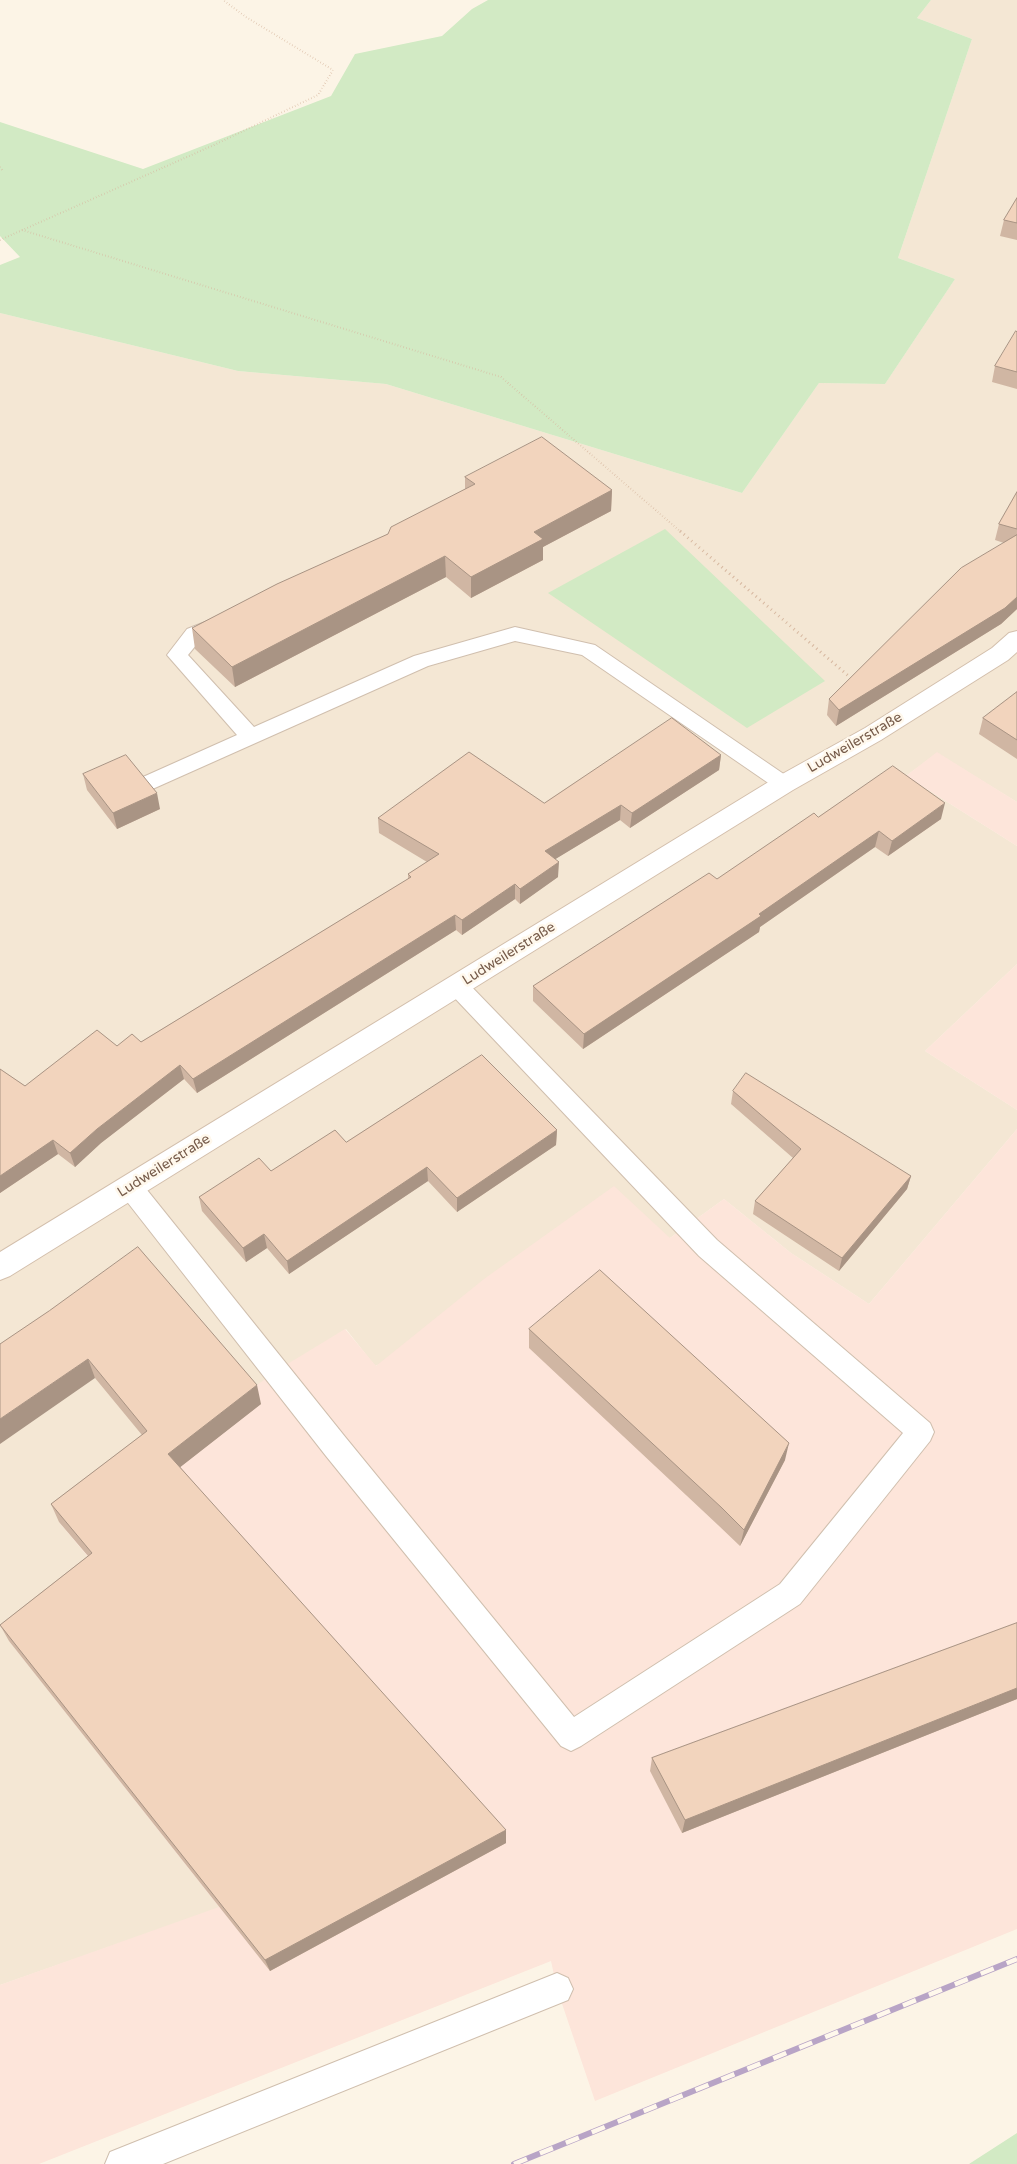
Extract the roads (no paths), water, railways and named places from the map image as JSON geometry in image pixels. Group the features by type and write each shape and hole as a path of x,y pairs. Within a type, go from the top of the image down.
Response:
{"main road":[{"name":"Ludweilerstraße","path":"0,1267 784,784 897,718 1000,654 1017,639"}],"lane":[{"path":"238,616 194,634 177,655 250,736"},
{"path":"150,782 250,736 421,662 515,634 588,650 784,784"},
{"path":"130,1187 342,1454 571,1736 790,1594 921,1432 708,1248 456,986"},
{"path":"122,2164 557,1989"}],"railway":[{"path":"514,2164 1017,1959"}]}
